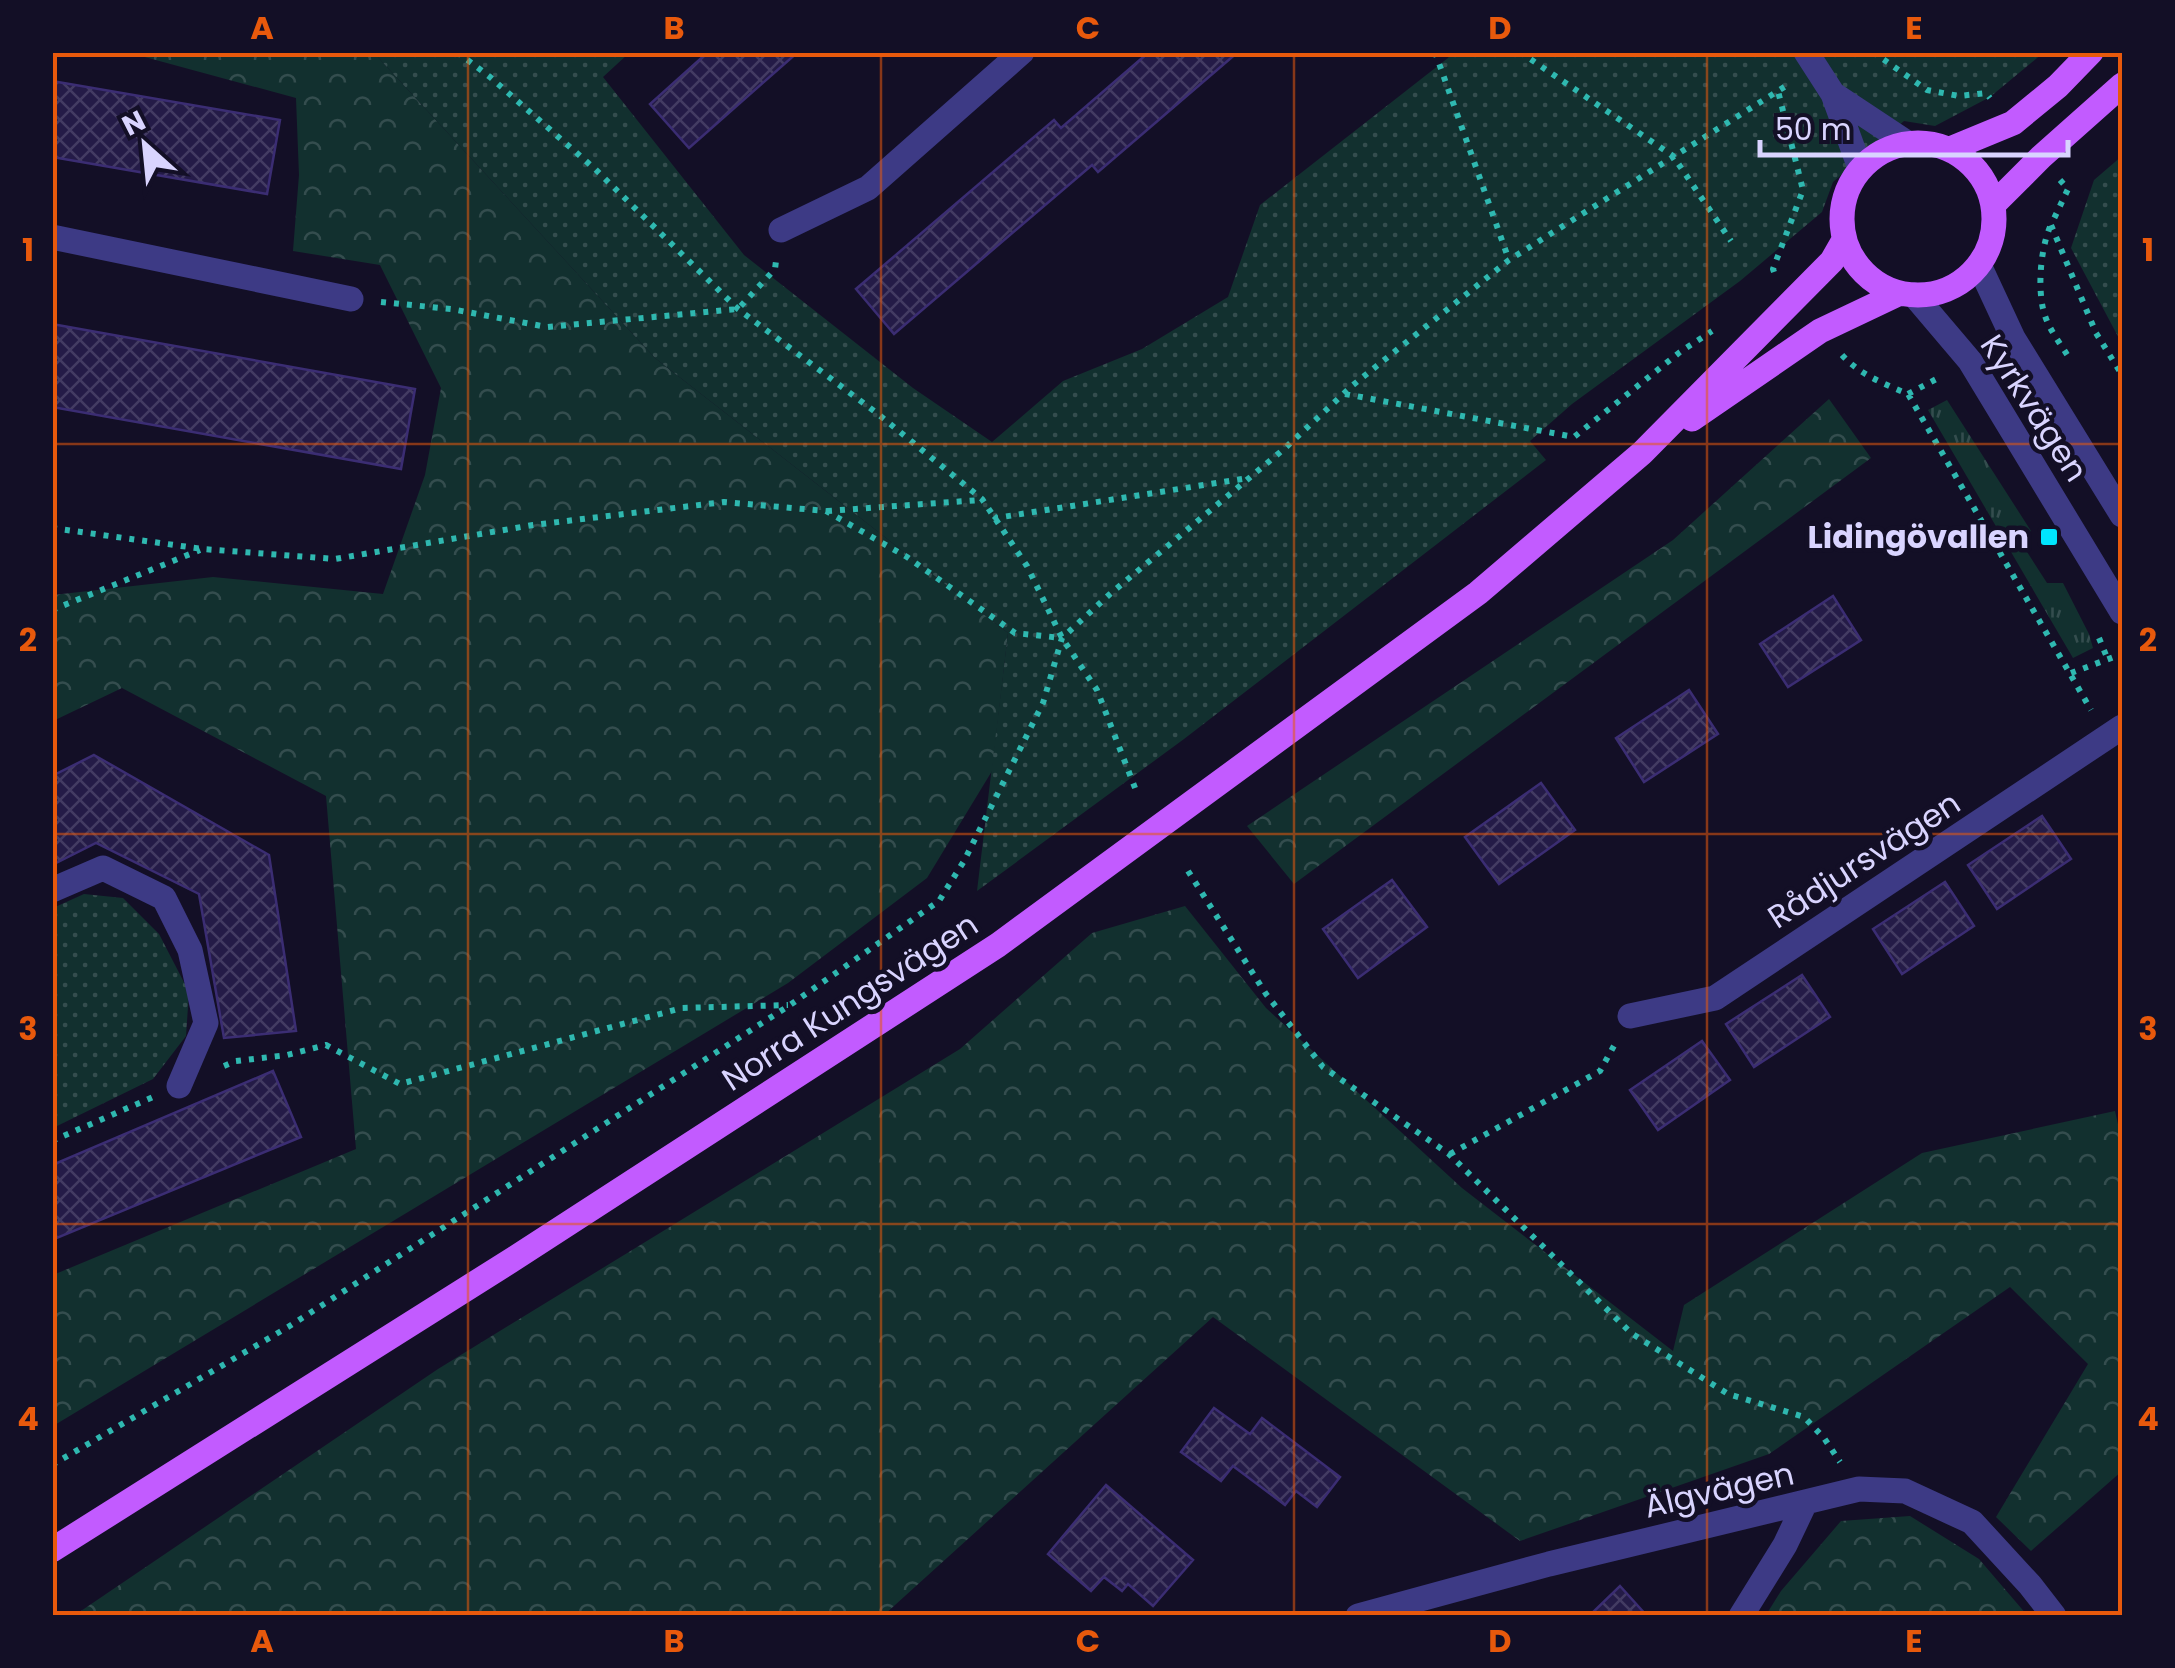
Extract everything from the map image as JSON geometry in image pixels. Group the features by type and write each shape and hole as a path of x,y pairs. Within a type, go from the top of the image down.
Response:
{"main road":[{"path":"1950,149 2013,123 2091,52"},
{"path":"1994,204 2122,85"},
{"path":"1925,142 1950,149 1966,159 1984,179 1994,204 1995,226 1988,251 1960,284 1941,292 1907,294 1875,282 1856,264 1844,240 1842,210 1849,185 1860,168 1882,151 1925,142"},
{"name":"Norra Kungsvägen","path":"52,1550 516,1258 998,946 1478,593 1642,453 1832,260 1844,240"},
{"name":"Norra Kungsvägen","path":"1642,453 1820,331 1907,294"}],"street":[{"path":"782,230 868,188 1022,52"},
{"path":"1810,60 1833,94 1860,168"},
{"path":"1833,94 1907,143"},
{"path":"52,237 351,299"},
{"name":"Kyrkvägen","path":"1980,265 2013,338 2122,515"},
{"name":"Kyrkvägen","path":"1907,294 1970,361 2122,612"},
{"name":"Rådjursvägen","path":"1630,1016 1714,998 2115,733"},
{"path":"52,890 103,868 164,898 190,950 206,1023 179,1086"},
{"name":"Älgvägen","path":"1358,1616 1548,1564 1859,1490 1906,1490 1972,1522 2054,1616"},
{"path":"1742,1616 1785,1545 1804,1503"}],"path":[{"path":"457,52 595,169 738,309 878,414 982,500 1027,566 1062,638 1097,690 1137,793"},
{"path":"1434,52 1509,260"},
{"path":"1520,52 1673,156 1731,241"},
{"path":"52,1464 288,1327 790,1005 940,901 1043,704 1062,638 1413,335 1509,260 1778,91 1810,60"},
{"path":"1778,91 1803,190 1772,269 1794,299"},
{"path":"2051,226 2043,243 2041,300 2046,320 2075,368"},
{"path":"351,299 451,309 547,327 738,309 775,269 782,230"},
{"path":"1344,394 1574,438 1680,352 1721,325"},
{"path":"1820,331 1848,362 1873,379 1908,394 2071,673 2115,733"},
{"path":"996,518 1250,477"},
{"path":"52,528 203,549 335,560 533,525 724,502 826,511 982,500"},
{"path":"826,511 907,557 1015,633 1062,638"},
{"path":"52,610 203,549"},
{"path":"2071,673 2122,654"},
{"path":"1188,871 1266,994 1323,1067 1449,1154 1631,1332 1728,1394 1804,1417 1824,1438 1859,1490"},
{"path":"52,1142 236,1061 288,1055 326,1045 400,1084 682,1008 790,1005"},
{"path":"1449,1154 1600,1070 1630,1016"}],"green space":[{"path":"130,53 374,53 655,358 1008,633 992,771 927,878 788,983 53,1426 53,1275 356,1149 326,796 122,688 53,721 53,595 213,577 383,594 425,475 441,388 380,265 293,251 299,175 296,98"},
{"path":"374,53 629,53 603,77 744,255 913,388 992,442 1063,381 1142,349 1228,297 1260,205 1451,53 2043,53 1990,97 1935,126 1904,121 1833,182 1822,212 1740,281 1572,404 1530,441 1546,460 1184,739 977,891 1008,633 655,358"},
{"path":"2122,156 2122,344 2071,248 2094,180"},
{"path":"1829,399 1871,458 1294,884 1247,826 1673,540"},
{"path":"1947,400 2031,531 2018,538 2047,583 2063,583 2093,648 2073,658 1928,410"},
{"path":"84,894 123,898 159,934 189,992 186,1036 153,1079 53,1128 53,908"},
{"path":"1185,906 1266,1008 1462,1188 1673,1351 1684,1305 1922,1153 2115,1111 2122,1142 2122,1471 2031,1551 1996,1517 2088,1364 2010,1287 1769,1454 1520,1541 1213,1317 884,1615 75,1615 438,1369 960,1049 1092,933"},
{"path":"1910,1516 1979,1559 2027,1615 1766,1615 1781,1591 1841,1521"}],"building":[{"path":"708,52 798,52 689,148 650,104"},
{"path":"1149,52 1238,52 1098,172 1092,165 894,334 856,289 1054,120 1061,128"},
{"path":"52,81 280,120 267,194 52,157"},
{"path":"52,324 415,389 401,469 52,407"},
{"path":"1833,596 1861,640 1788,687 1760,644"},
{"path":"1689,690 1718,734 1644,782 1616,738"},
{"path":"94,755 269,855 296,1031 224,1038 199,894 96,843 52,865 52,776"},
{"path":"1541,783 1575,830 1499,884 1465,837"},
{"path":"2042,816 2071,859 1997,909 1968,865"},
{"path":"1392,880 1427,927 1358,978 1323,929"},
{"path":"1945,882 1974,926 1902,974 1873,929"},
{"path":"1802,975 1830,1017 1754,1067 1726,1024"},
{"path":"1702,1041 1730,1080 1658,1130 1630,1090"},
{"path":"273,1071 301,1137 52,1240 52,1165"},
{"path":"1214,1408 1250,1434 1262,1418 1340,1477 1317,1507 1296,1491 1285,1505 1233,1466 1221,1481 1181,1452"},
{"path":"1106,1485 1193,1560 1153,1606 1128,1584 1122,1591 1104,1577 1091,1591 1048,1554"},
{"path":"1620,1586 1647,1616 1589,1616"}],"place":[{"name":"Lidingövallen","path":"2049,537"}]}
